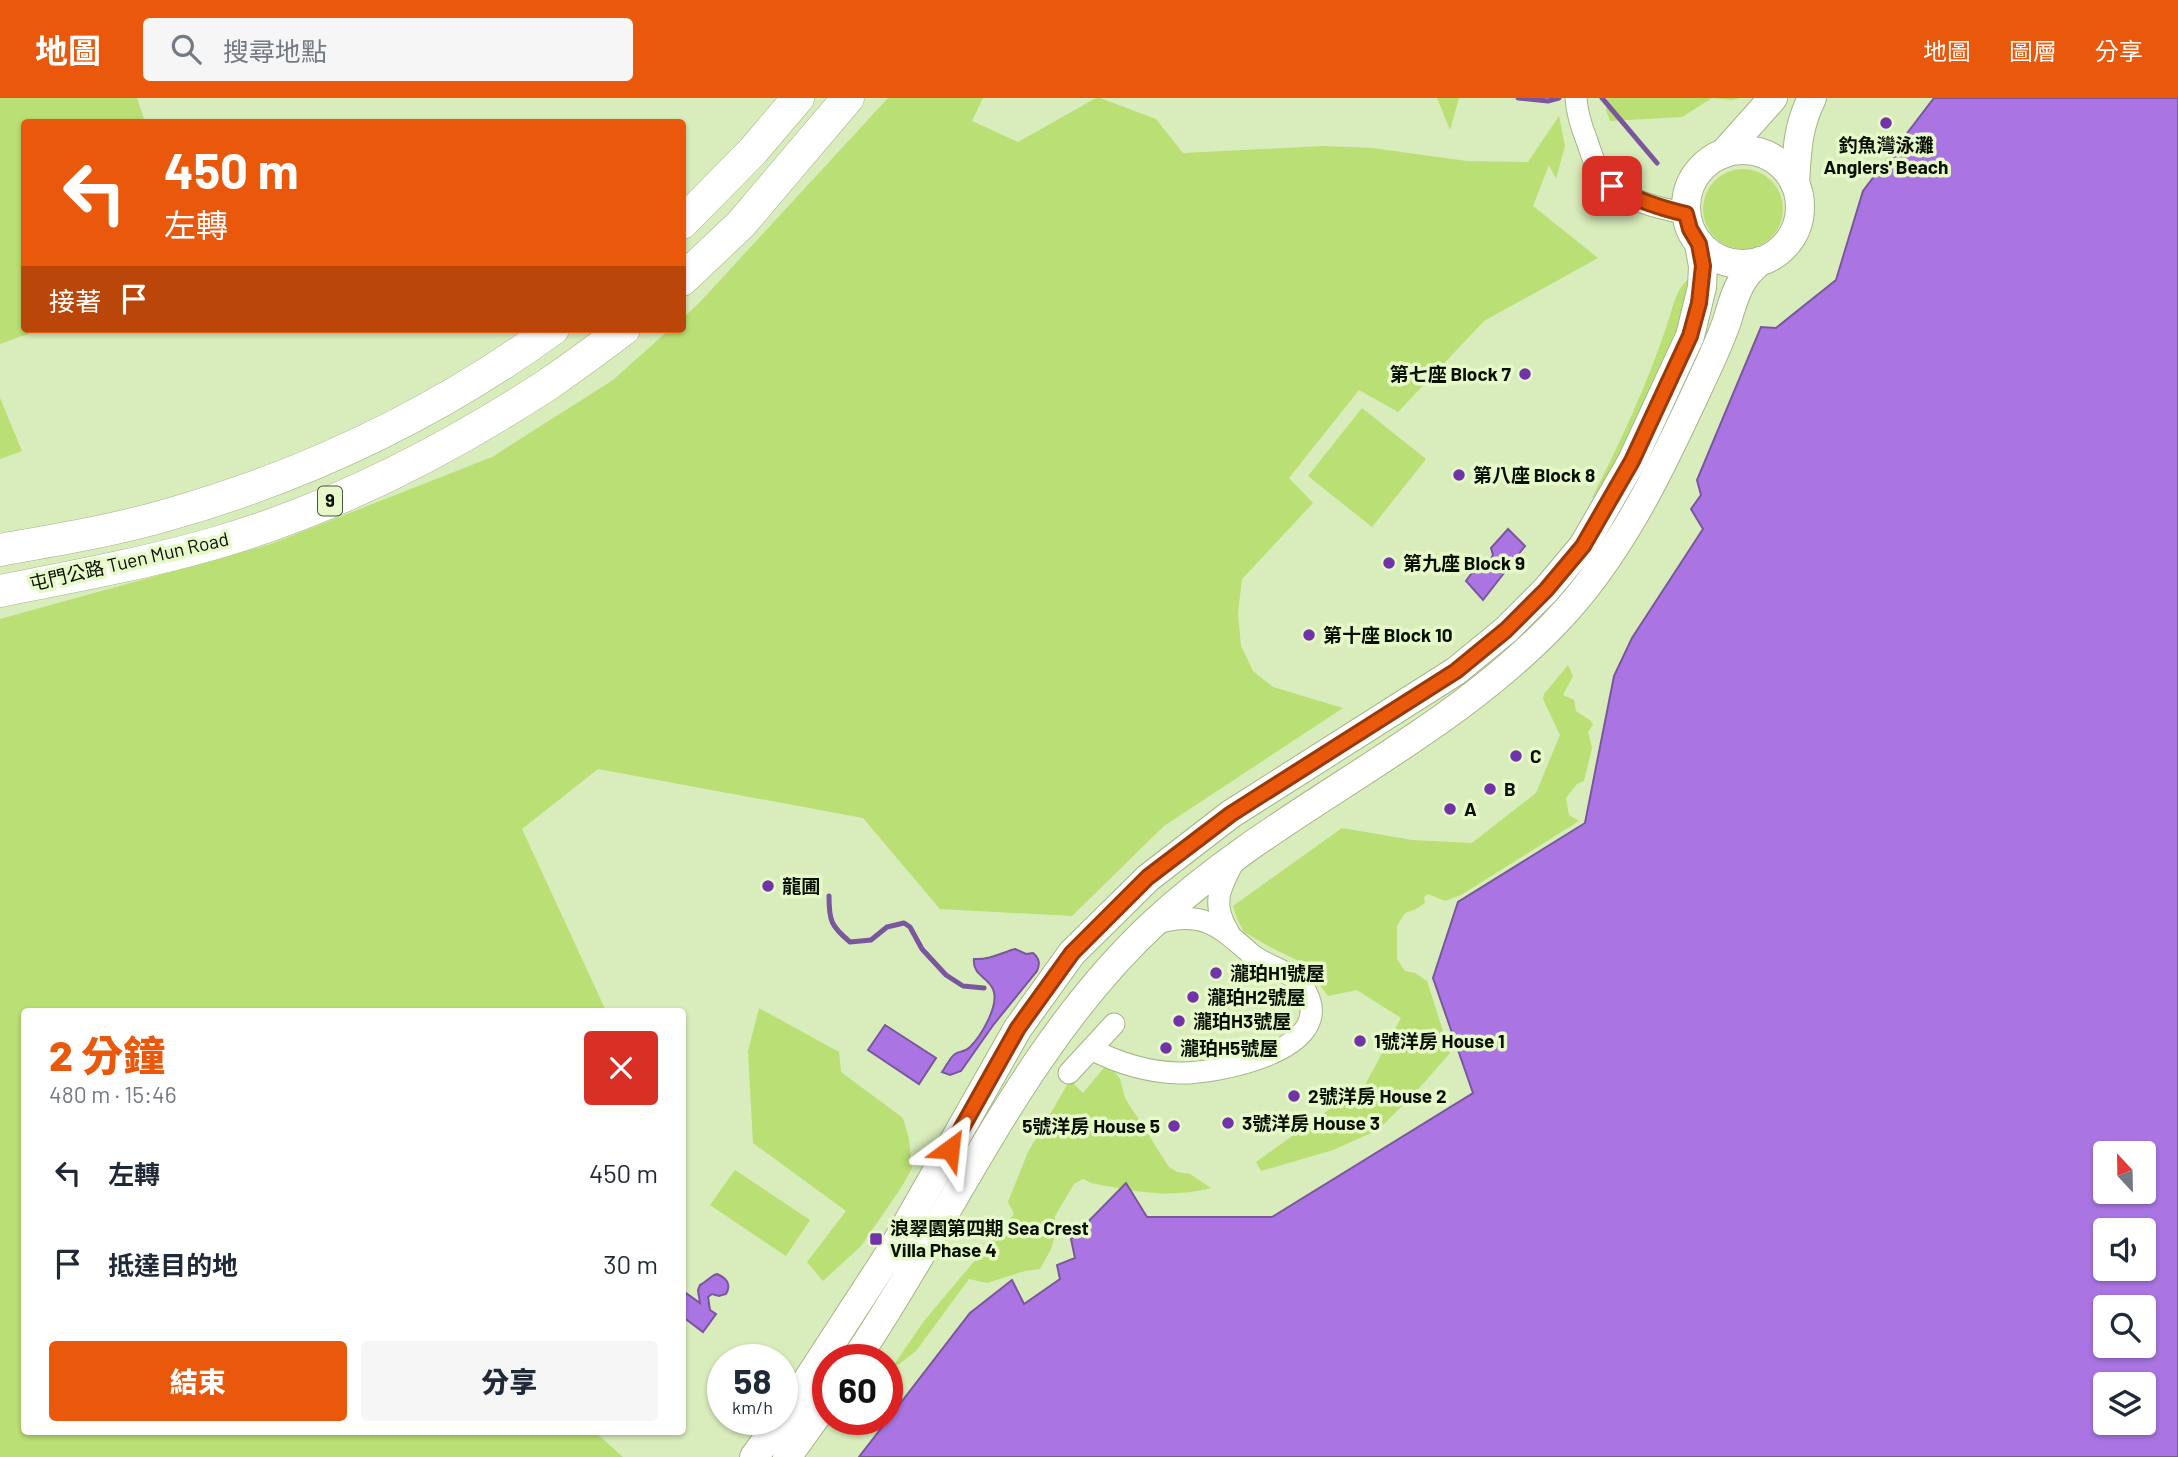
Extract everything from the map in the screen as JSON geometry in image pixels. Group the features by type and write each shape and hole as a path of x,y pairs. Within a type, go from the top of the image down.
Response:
{"highway":[{"path":"686,219 753,150 798,98"},
{"path":"686,275 741,225 848,98"},
{"name":"屯門公路 Tuen Mun Road","path":"0,550 147,520 233,495 282,476 360,443 426,409 491,372 547,333"},
{"name":"屯門公路 Tuen Mun Road","path":"0,591 166,556 214,543 352,492 463,436 548,384 618,333"}],"main road":[{"path":"1723,154 1750,151 1763,154 1790,173 1800,197 1797,226 1789,241 1776,254 1760,261 1744,264 1727,262 1712,255 1699,244 1690,229 1686,214 1689,191 1699,172 1710,161 1723,154 1773,98"},
{"path":"1795,184 1797,138 1800,124 1812,98"},
{"path":"798,1394 895,1245 1018,1028 1072,953 1148,877 1231,814 1456,671 1514,622 1546,590 1583,546 1632,461 1690,336 1702,287 1703,266 1699,244"},
{"path":"865,1344 1049,1046 1101,979 1152,924 1237,854 1407,744 1474,696 1507,670 1567,610 1609,556 1644,498 1713,356 1738,290 1745,276 1760,261"},
{"path":"788,1457 812,1423"},
{"path":"754,1457 770,1435"}],"street":[{"path":"1576,106 1595,166 1612,186 1661,208 1686,214"},
{"path":"1091,1049 1150,1070 1195,1073 1247,1063 1282,1048 1299,1036 1307,1026 1311,1012 1310,999 1304,987 1288,974 1253,956 1229,933 1220,919 1220,887 1237,854"},
{"path":"1152,924 1176,917 1191,917 1229,933"},
{"path":"1069,1073 1114,1024"}],"green space":[{"path":"0,98 137,98 144,119 21,119 21,333 30,333 0,344"},
{"path":"888,98 983,98 972,121 1018,142 1100,98 1156,119 1183,153 1323,146 1372,148 1467,161 1528,162 1559,116 1565,146 1556,179 1549,165 1533,206 1598,258 1484,321 1398,412 1359,390 1289,478 1313,503 1242,579 1238,613 1241,646 1253,671 1273,687 1343,708 1164,826 1072,916 940,909 863,818 598,769 522,829 605,1008 21,1008 21,1435 598,1435 623,1457 0,1457 0,619 271,544 492,457 613,380 666,333 686,333 686,315"},
{"path":"1437,98 1459,98 1450,130"},
{"path":"1607,98 1712,98 1682,117 1610,121 1606,110"},
{"path":"1743,169 1758,172 1771,181 1780,194 1783,209 1780,224 1771,237 1758,246 1743,249 1728,246 1715,237 1706,224 1703,209 1706,194 1715,181 1728,172"},
{"path":"1688,280 1683,314 1655,383 1604,490 1592,498 1641,393 1677,295"},
{"path":"0,398 22,451 0,459"},
{"path":"1362,408 1426,459 1372,527 1308,476"},
{"path":"1568,665 1573,676 1563,695 1574,700 1576,711 1593,725 1588,732 1592,748 1584,781 1577,784 1566,798 1569,815 1579,821 1461,895 1445,901 1428,894 1424,897 1425,903 1405,913 1397,926 1397,959 1405,971 1415,973 1427,981 1450,1053 1378,1130 1333,1150 1261,1171 1256,1162 1366,1083 1401,1018 1357,990 1328,996 1303,963 1244,932 1233,906 1342,828 1412,840 1472,843 1536,793 1560,735 1543,699 1544,694"},
{"path":"759,1008 839,1052 841,1072 903,1118 909,1139 912,1168 901,1188 861,1246 823,1281 807,1262 846,1211 753,1143 748,1051"},
{"path":"1108,1063 1120,1079 1125,1098 1169,1167 1177,1172 1190,1174 1211,1188 1180,1193 1151,1193 1091,1183 1083,1179 1074,1184 1055,1216 1055,1236 1040,1269 987,1283 969,1279 916,1351 903,1361 903,1352 924,1321 1014,1214 1008,1202 1028,1152 1070,1080 1083,1093"},
{"path":"735,1170 810,1220 786,1256 710,1205"}],"shaded area":[{"path":"1934,98 2178,98 2178,1457 859,1457 876,1435 903,1435 903,1400 970,1313 1012,1280 1024,1304 1060,1279 1057,1265 1075,1258 1071,1239 1126,1183 1147,1217 1272,1217 1473,1093 1433,978 1458,902 1585,823 1614,676 1632,638 1703,529 1691,509 1701,495 1697,480 1761,327 1776,328 1836,280 1863,191"},
{"path":"1508,529 1525,546 1483,600 1466,581 1480,562 1490,561 1493,555 1491,548"},
{"path":"1015,949 1035,955 1039,962 1037,971 994,1024 961,1071 950,1075 942,1072 953,1055 968,1049 974,1042 992,1011 993,989 975,969 974,959"},
{"path":"885,1025 936,1058 919,1084 868,1050"},
{"path":"717,1274 723,1277 728,1290 726,1294 712,1294 708,1297 710,1310 716,1314 703,1332 686,1319 686,1293 700,1303 700,1285"}],"waterway":[{"path":"1518,98 1548,101 1559,98"},
{"path":"1602,98 1657,163"},
{"path":"829,896 832,922 850,942 871,940 887,927 904,923 910,927 922,949 946,975 963,986 984,988"}],"place":[{"name":"釣魚灣泳灘 Anglers' Beach","path":"1886,123"},
{"name":"第七座 Block 7","path":"1525,374"},
{"name":"第八座 Block 8","path":"1459,475"},
{"name":"第九座 Block 9","path":"1389,563"},
{"name":"第十座 Block 10","path":"1309,635"},
{"name":"C","path":"1516,756"},
{"name":"B","path":"1490,789"},
{"name":"A","path":"1450,809"},
{"name":"龍圃","path":"768,886"},
{"name":"瀧珀H1號屋","path":"1216,973"},
{"name":"瀧珀H2號屋","path":"1193,997"},
{"name":"瀧珀H3號屋","path":"1179,1021"},
{"name":"1號洋房 House 1","path":"1360,1041"},
{"name":"瀧珀H5號屋","path":"1166,1048"},
{"name":"2號洋房 House 2","path":"1294,1096"},
{"name":"3號洋房 House 3","path":"1228,1123"},
{"name":"5號洋房 House 5","path":"1174,1126"},
{"name":"浪翠園第四期 Sea Crest Villa Phase 4","path":"876,1239"}],"route":[{"path":"950,1149 1018,1028 1072,953 1148,877 1231,814 1456,671 1506,630 1546,590 1583,546 1632,461 1690,336 1702,287 1703,266 1699,244 1690,229 1686,214 1661,208 1612,186"}]}
